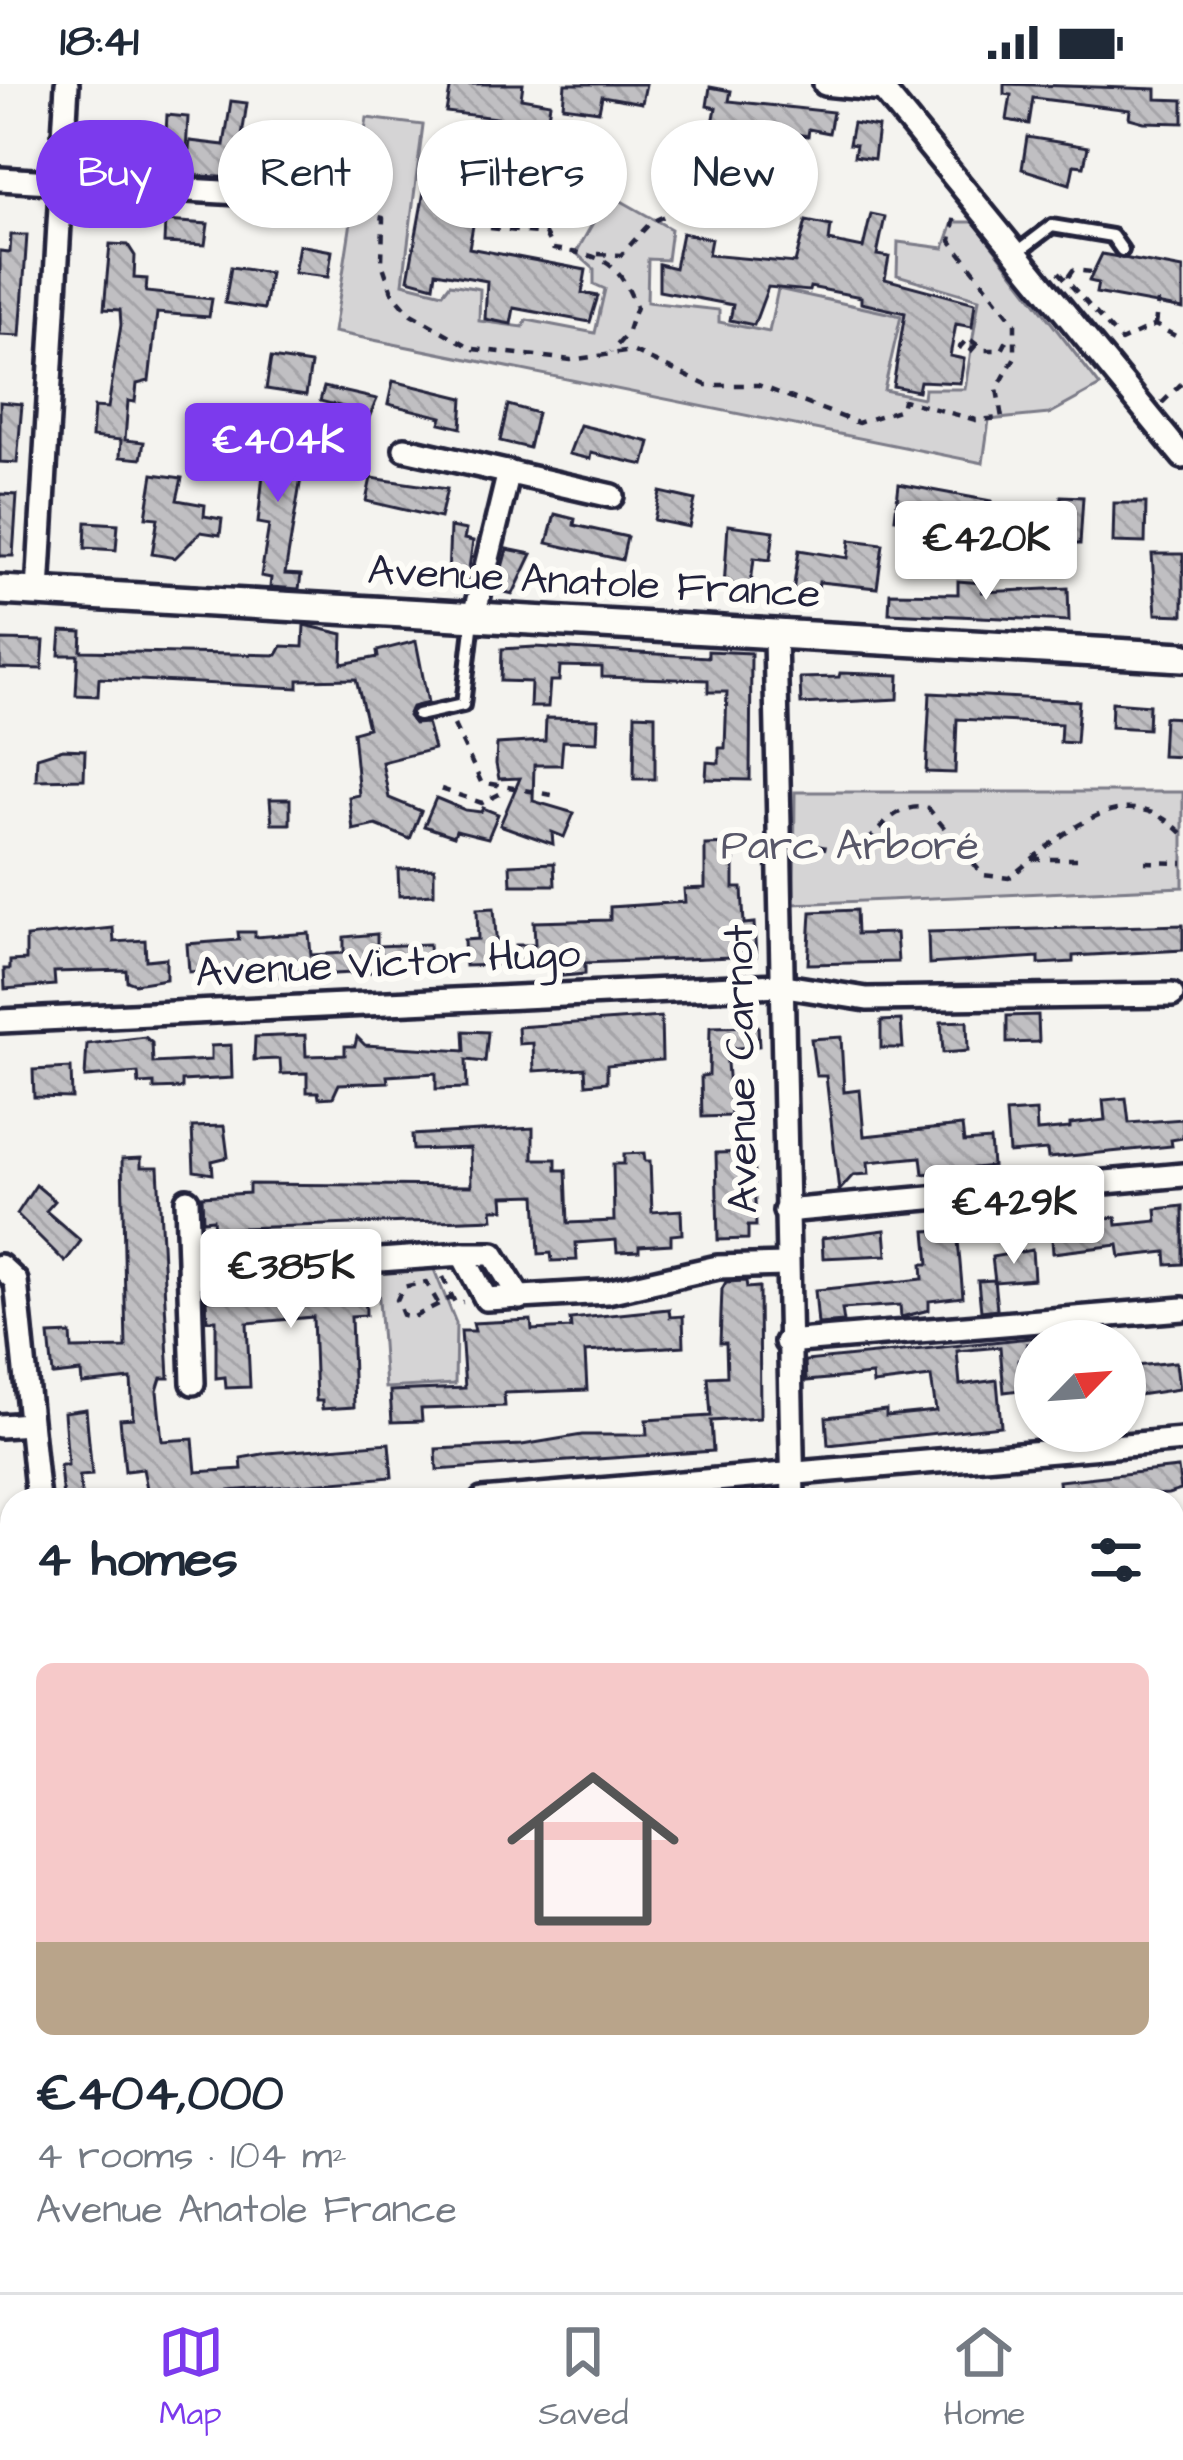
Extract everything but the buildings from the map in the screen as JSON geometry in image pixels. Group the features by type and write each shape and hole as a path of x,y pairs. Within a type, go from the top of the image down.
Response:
{"street":[{"path":"65,120 67,84"},
{"path":"825,84 881,87 1183,458"},
{"path":"0,179 36,181"},
{"path":"38,592 58,228"},
{"path":"405,449 612,496"},
{"path":"473,620 509,472"},
{"name":"Avenue Anatole France","path":"0,590 1183,657"},
{"name":"Avenue Carnot","path":"775,636 792,1488"},
{"name":"Avenue Victor Hugo","path":"0,1021 779,985 866,999 1172,995"},
{"path":"784,1211 1183,1175"},
{"path":"187,1199 193,1383"},
{"path":"189,1274 462,1254 486,1299 607,1292 718,1267 786,1265"},
{"path":"8,1273 37,1488"},
{"path":"787,1342 1183,1309"},
{"path":"0,1426 30,1424"},
{"path":"625,1488 1183,1440"}],"lane":[{"path":"1015,254 1052,226 1112,236 1122,250"},
{"path":"418,716 463,705 473,620"}],"path":[{"path":"383,228 382,263 392,292 411,314 474,349 571,360 632,351 706,386 758,386 859,423 901,409 903,400 1002,418 997,389 1015,357 1014,328 951,241 955,214"},
{"path":"490,228 545,234 553,249 621,255 651,223"},
{"path":"598,254 618,272 637,307 627,334 611,352"},
{"path":"1042,286 1062,269 1121,341 1155,325"},
{"path":"1068,277 1073,270 1091,272"},
{"path":"1155,325 1158,301"},
{"path":"1155,325 1183,340"},
{"path":"976,345 1002,350 1014,328"},
{"path":"1148,414 1183,382"},
{"path":"446,709 481,782 507,790"},
{"path":"442,789 482,803 524,786 557,796"},
{"path":"776,841 826,844 853,853 895,812 911,805 928,808 983,874 994,880 1009,878 1091,814 1108,808 1160,818 1183,834"},
{"path":"1032,859 1086,859"},
{"path":"1145,862 1183,863"},
{"path":"438,1303 426,1282 403,1287 397,1300 404,1315 414,1317 452,1298"}],"green space":[{"path":"393,121 417,124 417,172 403,283 443,293 450,284 480,289 479,321 523,327 527,320 595,333 605,289 594,284 594,269 576,253 590,228 627,228 627,204 651,218 651,228 671,229 667,260 648,259 647,302 719,310 719,322 769,332 778,289 901,316 884,390 923,398 924,389 965,389 979,299 897,275 898,242 944,248 953,222 974,222 1100,386 1049,414 989,420 983,463 334,332 350,228 393,228"},
{"name":"Parc Arboré","path":"795,792 1183,792 1183,887 794,904"},
{"path":"433,1267 456,1323 455,1384 385,1388 377,1270"}]}
